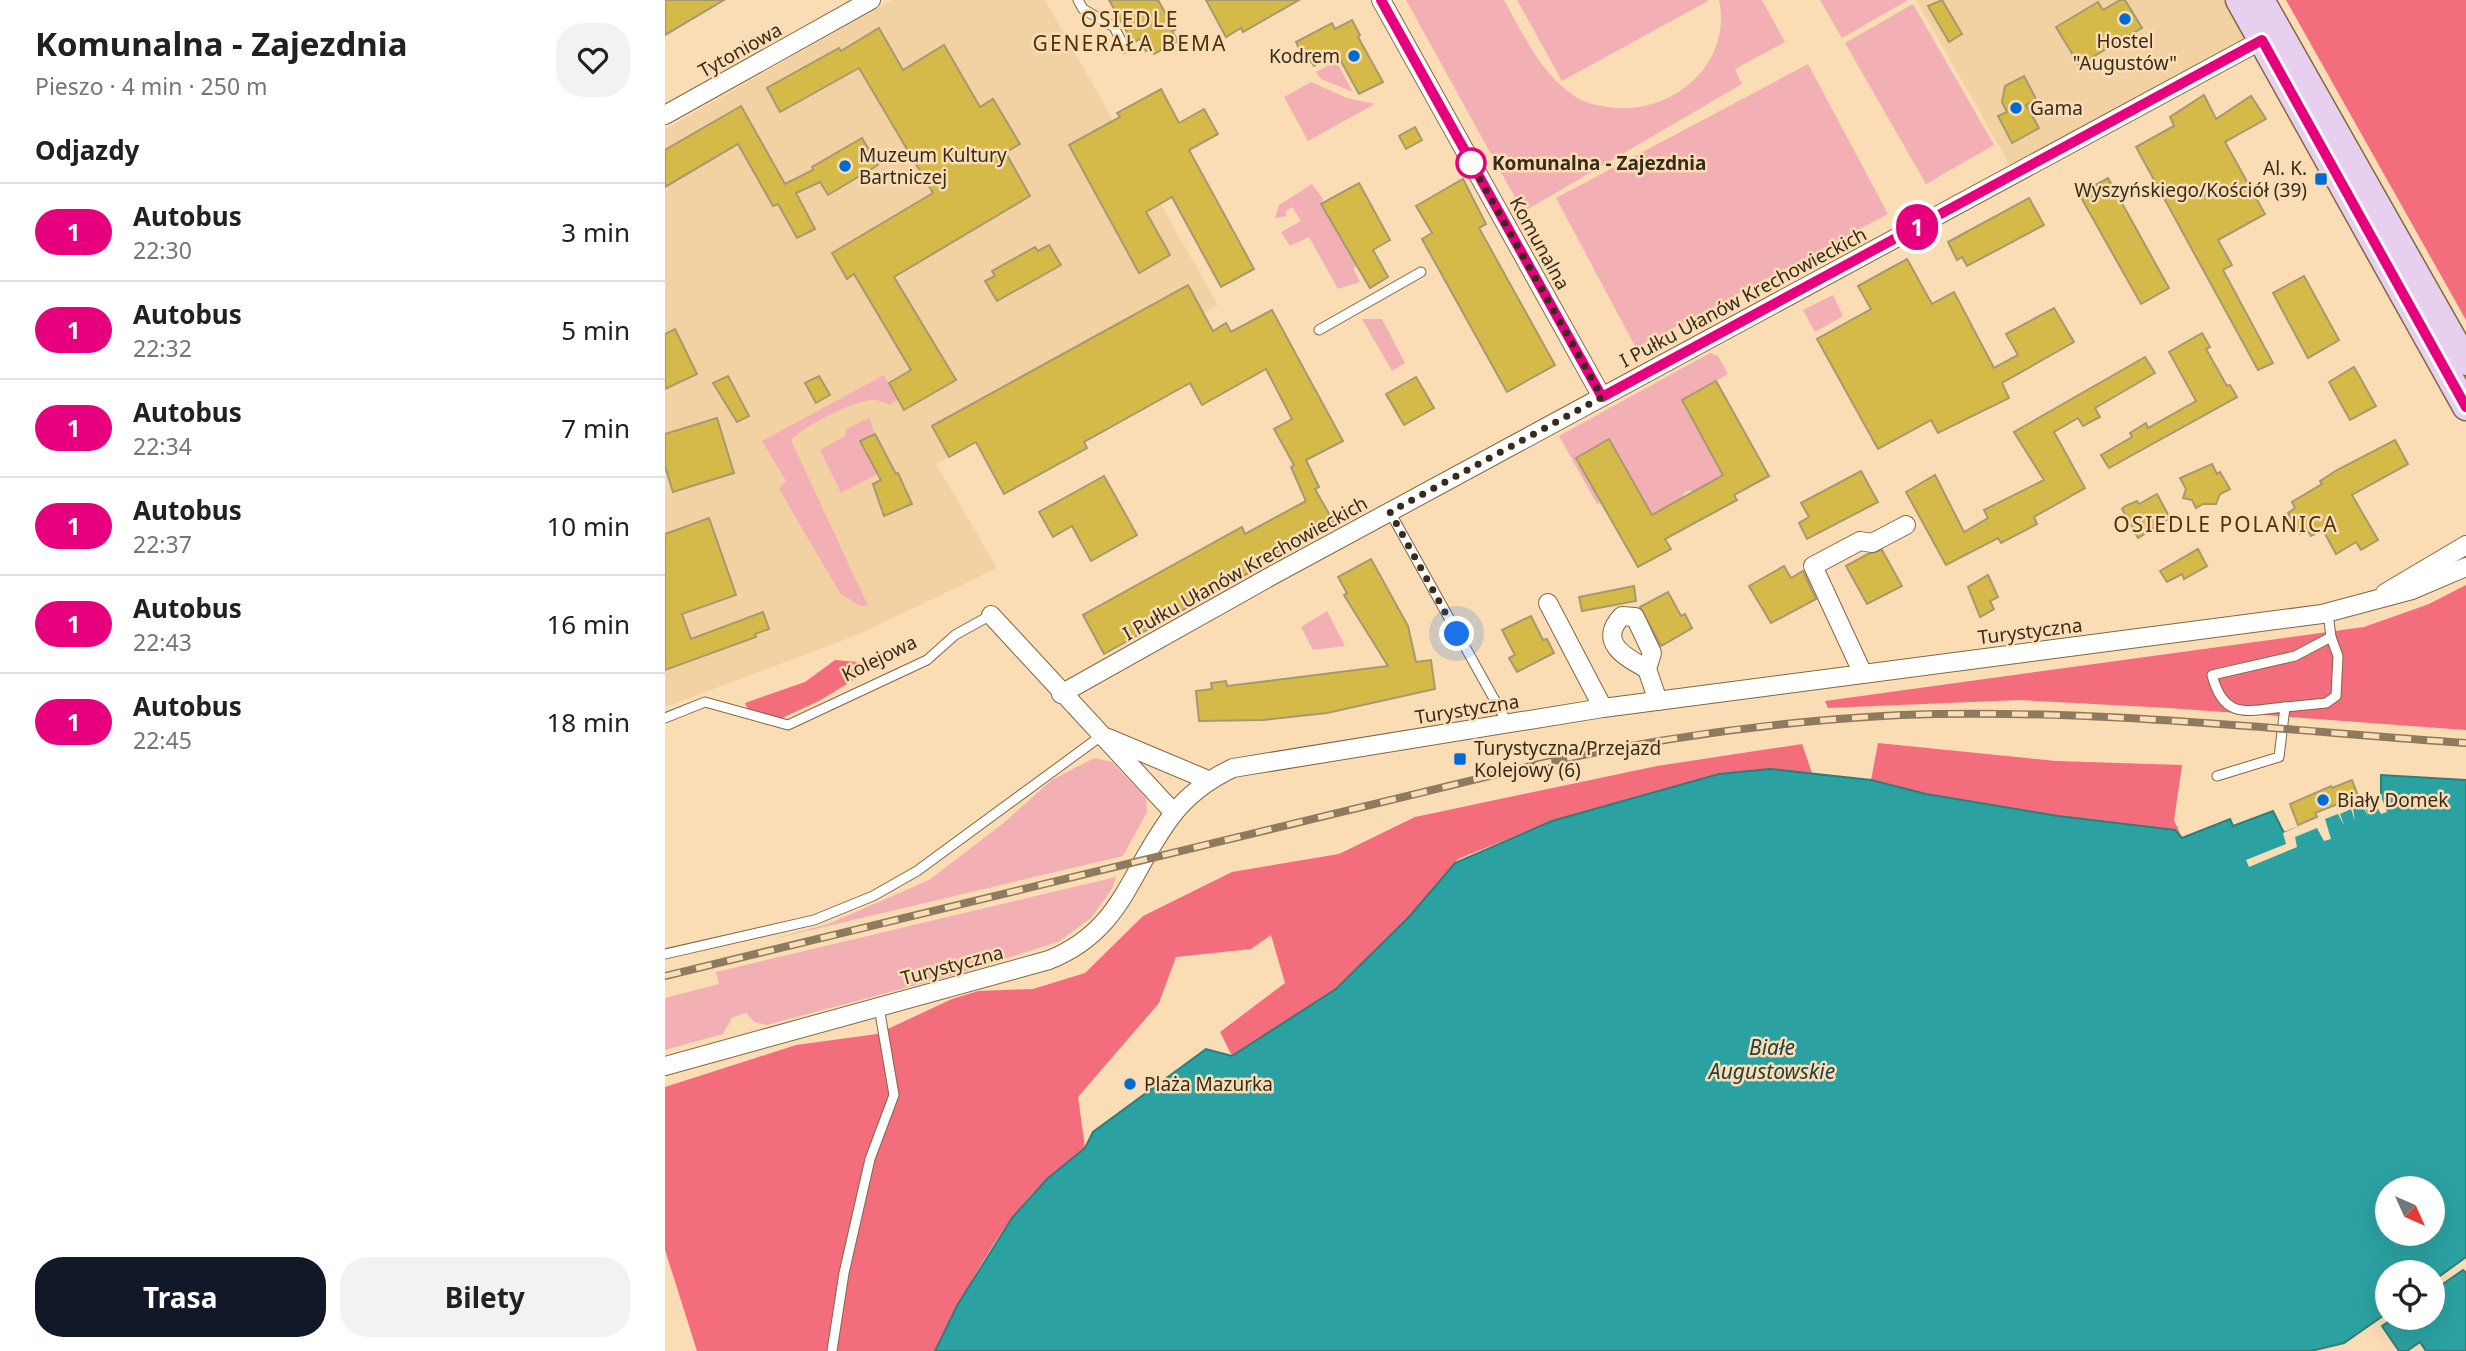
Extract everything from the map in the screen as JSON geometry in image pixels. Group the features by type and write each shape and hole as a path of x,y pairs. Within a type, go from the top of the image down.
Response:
{"main road":[{"path":"2239,0 2270,35 2426,314 2466,407"},
{"path":"2262,0 2270,35"},
{"path":"2426,314 2466,362"}],"street":[{"name":"Tytoniowa","path":"665,116 871,0"},
{"name":"Komunalna","path":"1381,0 1602,397"},
{"name":"I Pułku Ułanów Krechowieckich","path":"1061,694 1390,512 2270,35"},
{"path":"1863,674 1813,566 1860,541 1872,543 1906,524"},
{"name":"Turystyczna","path":"2374,601 2404,579 2466,545"},
{"name":"Turystyczna","path":"665,1066 1049,960 1069,952 1104,924 1174,813 1208,780 1233,768 1604,708 2328,613 2412,590 2466,567"},
{"path":"1548,603 1604,708"},
{"name":"Kolejowa","path":"991,615 1061,694 1174,813"},
{"path":"1647,669 1658,701"},
{"name":"Kolejowa","path":"1101,736 1208,780"}],"lane":[{"path":"1078,0 1083,9 1114,27 1125,48"},
{"path":"1319,330 1421,272"},
{"path":"1390,512 1508,724"},
{"path":"2328,613 2331,638 2337,656 2336,696 2326,704 2251,710 2228,706 2217,694 2212,675 2295,656 2331,638"},
{"name":"Kolejowa","path":"665,718 705,702 787,725 927,660 955,635 991,615"},
{"path":"2217,776 2279,757 2285,707"},
{"path":"665,954 814,920 873,896 917,871 1101,736"},
{"path":"832,1351 844,1273 870,1159 894,1095 879,1007"}],"shaded area":[{"path":"892,0 1045,0 1218,305 936,464 997,568 857,635 665,707 665,129"},
{"path":"1406,0 1504,0 1533,52 1561,86 1577,98 1608,107 1631,108 1653,104 1674,95 1692,82 1706,65 1716,46 1721,24 1719,0 1762,0 1785,42 1735,69 1742,84 1523,212"},
{"path":"1517,0 1708,0 1708,1 1562,81"},
{"path":"1820,0 1908,0 1842,38"},
{"path":"1916,0 2224,0 2250,42 2010,165"},
{"path":"2286,0 2466,0 2466,320"},
{"path":"1913,4 1994,145 1926,184 1845,43"},
{"path":"1336,61 1353,92 1321,79 1316,72"},
{"path":"1808,64 1888,214 1636,348 1556,198"},
{"path":"1311,82 1347,98 1375,104 1308,141 1284,97"},
{"path":"1312,184 1323,199 1322,204 1358,265 1353,268 1360,282 1338,289 1309,237 1290,246 1281,232 1301,221 1292,207 1285,212 1287,216 1275,218 1279,205"},
{"path":"1833,295 1843,316 1815,332 1803,310"},
{"path":"1362,319 1382,319 1405,363 1392,371"},
{"path":"1710,353 1718,356 1728,374 1682,400 1723,475 1692,493 1690,490 1683,494 1684,497 1652,515 1609,439 1576,458 1601,502 1597,504 1559,436"},
{"path":"884,375 898,399 890,405 874,400 854,404 818,421 791,440 868,606 858,605 840,593 779,489 786,481 762,441"},
{"path":"869,418 875,434 861,441 878,474 841,493 820,450 845,436 846,429"},
{"path":"2466,585 2466,730 2019,700 1828,708 1825,701 2364,627 2429,604"},
{"path":"1327,611 1345,646 1313,650 1301,627"},
{"path":"835,660 880,664 819,701 782,718 751,716 745,703 805,682"},
{"path":"1878,743 2056,761 2182,765 2174,820 2182,838 2175,830 2058,816 1926,794 1871,780"},
{"path":"1802,744 1812,773 1770,769 1719,774 1553,821 1458,859 1409,917 1336,989 1232,1056 1220,1032 1285,983 1271,935 1251,949 1176,957 1159,1003 1078,1097 1085,1148 1047,1179 1013,1217 971,1282 935,1351 697,1351 665,1250 665,1087 796,1045 877,1034 952,999 978,991 1033,989 1085,973 1143,916 1232,872 1339,854 1415,817 1657,766"},
{"path":"1094,758 1112,762 1146,798 1147,812 1123,856 773,939 828,924 929,880 1001,825 1052,780"},
{"path":"1116,877 1112,889 1091,918 1058,942 957,974 767,1025 754,1022 746,1013 732,1018 723,1034 665,1050 665,998 719,984 716,972"}],"water":[{"name":"Białe Augustowskie","path":"1770,769 1871,780 1926,794 2058,816 2175,830 2182,838 2230,819 2233,826 2273,811 2284,833 2381,795 2381,775 2466,780 2466,1257 2445,1272 2445,1260 2375,1260 2375,1321 2344,1343 2311,1351 935,1351 958,1304 1012,1218 1047,1179 1085,1148 1093,1132 1206,1049 1232,1056 1336,989 1409,917 1455,863 1552,821 1719,774"},
{"path":"2463,1270 2466,1273 2466,1351 2426,1351 2420,1342 2407,1351 2399,1351 2385,1330 2445,1330 2445,1283"}],"pier":[{"path":"2379,791 2387,812 2381,814 2373,800 2364,804 2368,816 2362,805 2353,809 2355,821 2351,809 2340,814 2344,825 2338,814 2325,819 2331,839 2324,841 2317,828 2295,837 2297,847 2249,867 2246,860 2286,844 2283,833"}],"building":[{"path":"665,0 724,0 665,35"},
{"path":"1109,0 1158,0 1175,30 1172,31 1178,41 1154,54 1151,48 1146,51 1140,39 1133,43"},
{"path":"1206,0 1299,0 1243,32 1241,28 1226,37"},
{"path":"1942,0 1962,34 1949,42 1928,6"},
{"path":"2125,0 2142,28 2079,65 2056,27 2098,2 2103,10"},
{"name":"Kodrem","path":"1352,20 1360,35 1358,37 1383,82 1359,94 1337,54 1314,66 1309,59 1305,61 1296,42 1332,23 1335,29"},
{"path":"879,28 903,70 944,45 980,107 993,99 1020,144 1008,151 1007,155 1030,196 894,277 956,380 904,410 889,383 911,370 854,274 847,279 832,253 933,193 859,68 780,112 767,88 839,48 841,51"},
{"name":"Gama","path":"2024,76 2036,99 2026,105 2039,128 2012,143 1998,116 2007,112 2002,102 2005,86"},
{"path":"1161,89 1179,123 1204,109 1218,134 1189,150 1254,269 1221,287 1172,197 1146,212 1170,255 1139,273 1069,145 1120,117 1117,113"},
{"path":"2204,95 2216,119 2251,96 2266,119 2225,142 2265,214 2218,240 2232,265 2223,270 2273,363 2258,370 2136,147 2174,126 2170,117"},
{"path":"741,106 785,184 813,170 812,167 862,138 878,165 828,195 820,182 796,193 815,229 797,238 778,204 773,206 738,144 665,187 665,150"},
{"path":"1415,127 1422,140 1406,149 1399,136"},
{"path":"2108,178 2169,288 2141,304 2079,194"},
{"path":"1463,179 1486,224 1479,228 1555,365 1507,392 1422,239 1432,233 1416,206"},
{"path":"1359,183 1390,240 1373,250 1388,277 1370,288 1321,204"},
{"path":"2029,198 2044,225 1967,266 1962,257 1957,260 1948,242"},
{"path":"1049,245 1061,265 997,301 985,281 995,276 992,271 1035,247 1038,251"},
{"path":"1907,259 1932,304 1954,292 1994,368 2018,355 2006,334 2054,308 2074,342 2002,383 2009,398 1938,433 1931,420 1878,449 1817,339 1871,309 1858,286"},
{"path":"2304,276 2339,340 2308,358 2273,293"},
{"path":"1188,285 1213,331 1226,323 1231,332 1272,310 1343,441 1306,460 1319,487 1315,489 1333,521 1261,561 1263,565 1104,654 1083,615 1242,527 1245,534 1306,501 1291,467 1294,465 1274,429 1292,419 1266,369 1202,405 1190,383 1084,442 1087,448 1004,494 976,442 949,457 932,426"},
{"path":"675,329 697,374 665,389 665,334"},
{"path":"2202,333 2210,347 2206,349 2227,386 2230,385 2237,397 2109,468 2101,455 2132,437 2130,433 2146,423 2148,428 2196,401 2169,352"},
{"path":"2145,357 2155,373 2095,408 2100,417 2083,426 2078,418 2054,432 2085,488 2034,517 2037,524 2001,543 1998,538 1946,565 1906,492 1935,475 1964,532 1988,518 1984,510 2044,480 2014,432"},
{"path":"2354,367 2376,406 2350,420 2329,382"},
{"path":"728,376 749,416 737,422 713,383"},
{"path":"819,376 830,395 816,403 805,383"},
{"path":"1416,377 1434,408 1404,425 1386,394"},
{"path":"1716,381 1769,476 1734,495 1737,500 1665,539 1671,549 1638,567 1576,458 1609,439 1652,515 1723,475 1682,400"},
{"path":"717,418 734,473 673,492 665,466 665,434"},
{"path":"875,434 896,474 898,473 912,504 884,516 873,484 881,480 860,441"},
{"path":"2395,440 2408,464 2352,495 2378,540 2361,550 2356,542 2336,554 2323,530 2311,536 2307,529 2300,534 2288,513 2295,508 2292,502 2322,484 2320,481 2337,470"},
{"path":"2212,464 2230,489 2220,494 2216,504 2203,504 2196,508 2192,500 2183,498 2186,489 2180,478"},
{"path":"1861,471 1878,502 1807,539 1799,523 1809,517 1801,503"},
{"path":"1104,476 1137,535 1091,561 1072,526 1053,537 1039,512"},
{"path":"2157,494 2170,518 2138,538 2122,509 2137,501 2139,504"},
{"path":"709,518 736,595 682,614 691,639 763,612 769,629 755,634 756,637 665,670 665,534"},
{"path":"2198,549 2207,566 2184,579 2182,574 2167,582 2160,571"},
{"path":"1882,550 1902,586 1867,604 1846,566"},
{"path":"1371,559 1408,626 1416,662 1431,660 1435,689 1327,713 1263,720 1199,721 1196,691 1212,689 1211,683 1226,681 1227,686 1388,666 1344,595 1347,593 1338,577"},
{"path":"1784,566 1791,578 1803,571 1816,599 1771,623 1749,586"},
{"path":"1988,575 1998,597 1990,601 1994,609 1980,617 1968,587"},
{"path":"1634,586 1636,601 1582,611 1579,597"},
{"path":"1668,592 1681,616 1685,614 1692,628 1661,646 1640,607"},
{"path":"1531,616 1543,640 1547,639 1554,653 1517,672 1509,658 1515,655 1502,630"},
{"name":"Biały Domek","path":"2352,780 2358,796 2315,813 2317,817 2298,825 2290,804"}],"railway":[{"path":"665,976 1535,765 1717,732 1901,715 2042,715 2113,717 2466,743"}],"bus line":[{"name":"1","path":"1381,0 1602,397 2262,40 2466,407"}],"place":[{"name":"Hostel \"Augustów\"","path":"2125,19"},
{"name":"Kodrem","path":"1354,56"},
{"name":"Gama","path":"2016,108"},
{"name":"Komunalna - Zajezdnia","path":"1471,163"},
{"name":"Muzeum Kultury Bartniczej","path":"845,166"},
{"name":"Al. K. Wyszyńskiego/Kościół (39)","path":"2321,179"},
{"name":"Turystyczna/Przejazd Kolejowy (6)","path":"1460,759"},
{"name":"Biały Domek","path":"2323,800"},
{"name":"Plaża Mazurka","path":"1130,1084"}],"district":[{"name":"OSIEDLE GENERAŁA BEMA","path":"1130,32"},
{"name":"OSIEDLE POLANICA","path":"2226,525"}],"route":[{"path":"1457,634 1390,512 1602,397 1471,163"}]}
